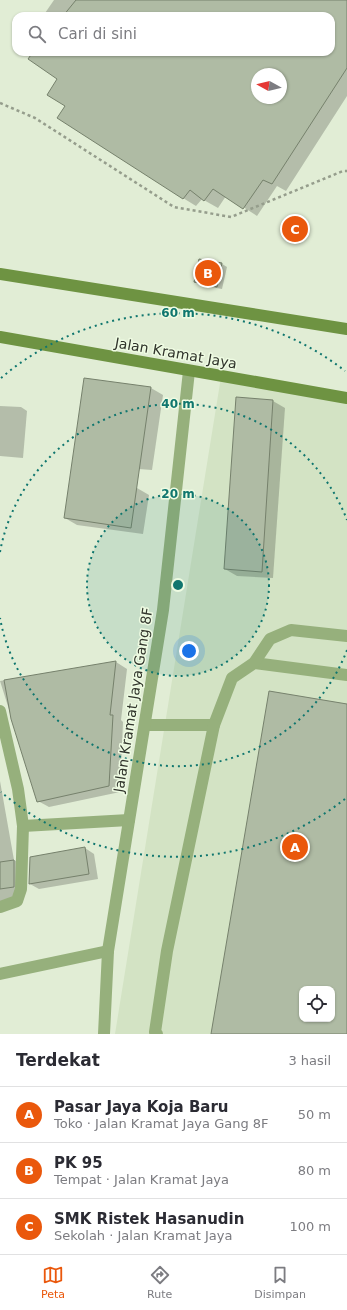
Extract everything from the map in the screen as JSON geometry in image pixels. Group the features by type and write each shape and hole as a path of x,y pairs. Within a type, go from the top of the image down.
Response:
{"street":[{"path":"0,274 347,329"},
{"name":"Jalan Kramat Jaya","path":"0,337 347,398"},
{"name":"Jalan Kramat Jaya Gang 8F","path":"104,1034 108,951 163,610 189,371"},
{"path":"157,1034 155,1032 167,951 214,725 232,678 254,663 270,638 291,630 347,636"},
{"path":"254,663 347,675"},
{"path":"0,711 18,789 23,826 21,889 17,901 0,907"},
{"path":"145,725 214,725"},
{"path":"23,826 129,820"},
{"path":"0,974 108,951"}],"path":[{"path":"0,103 35,118 174,207 230,217 343,171 347,171"}],"shaded area":[{"path":"221,377 347,399 347,1034 115,1034"}],"building":[{"path":"76,0 347,0 347,68 272,184 263,180 243,209 213,189 204,201 190,190 183,199 57,118 65,106 47,95 57,79 28,59 30,56 335,56 335,12 66,12"},
{"path":"199,259 222,263 217,287 194,282"},
{"path":"84,378 151,387 131,528 64,518"},
{"path":"236,397 273,400 262,572 224,569"},
{"path":"116,661 110,715 113,715 109,786 37,802 11,719 4,680"},
{"path":"269,691 347,704 347,1034 211,1034"},
{"path":"85,847 89,874 29,884 30,857"},
{"path":"14,860 14,887 0,889 0,862"}],"place":[{"name":"SMK Ristek Hasanudin","path":"295,229"},
{"name":"PK 95","path":"208,273"},
{"name":"Pasar Jaya Koja Baru","path":"295,847"}]}
